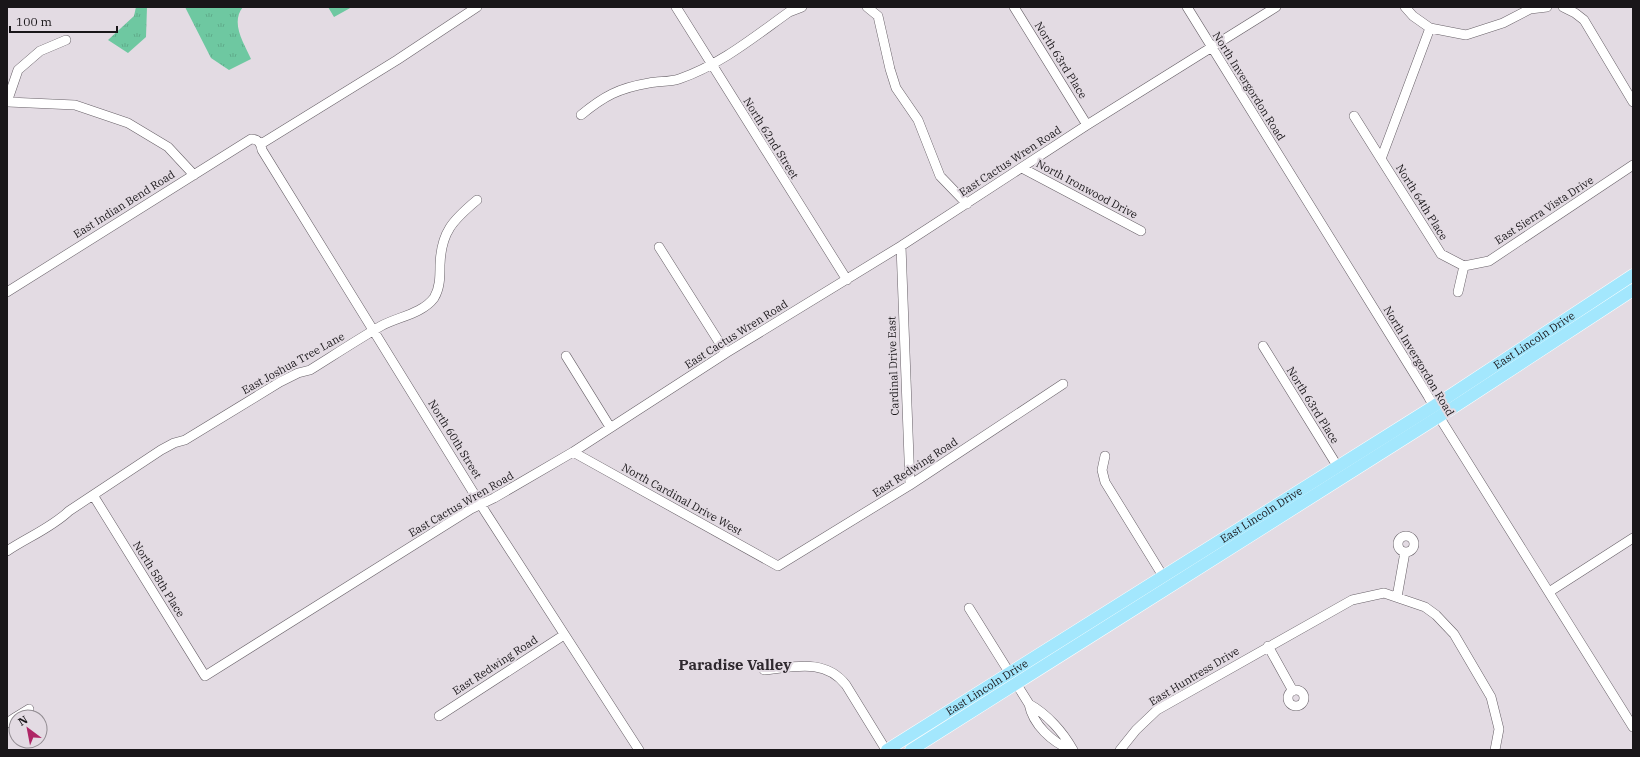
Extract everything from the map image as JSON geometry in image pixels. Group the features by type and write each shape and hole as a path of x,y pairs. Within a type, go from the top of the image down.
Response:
{"main road":[{"name":"East Lincoln Drive","path":"1541,343 1633,275"},
{"name":"East Lincoln Drive","path":"887,750 1170,587 1340,472 1541,343 1633,290"},
{"name":"East Lincoln Drive","path":"911,750 1163,576 1340,472"}],"street":[{"name":"East Indian Bend Road","path":"7,292 251,139 257,142 397,60 477,7"},
{"name":"North 62nd Street","path":"676,7 846,280"},
{"path":"581,115 593,104 616,91 648,83 678,79 712,66 789,12 802,7"},
{"path":"867,7 878,16 890,69 896,88 918,120 940,176 966,204"},
{"name":"North 63rd Place","path":"1014,7 1087,125"},
{"name":"North Invergordon Road","path":"1187,7 1436,411 1549,592 1632,721"},
{"name":"East Cactus Wren Road","path":"205,676 471,509 494,498 573,452 726,353 901,246 1087,125 1276,7"},
{"path":"1405,7 1413,16 1430,28 1466,35 1503,23 1530,9 1546,7"},
{"path":"1562,7 1575,13 1584,20 1633,102"},
{"name":"North 64th Place","path":"1381,159 1430,28"},
{"path":"66,40 40,51 18,70 7,102 75,104 128,124 168,147 194,175"},
{"name":"North 64th Place","path":"1354,116 1441,254 1464,266"},
{"name":"North 60th Street","path":"257,142 481,504 639,750"},
{"name":"East Sierra Vista Drive","path":"1464,266 1489,260 1633,166"},
{"name":"North Ironwood Drive","path":"1022,168 1141,231"},
{"name":"East Joshua Tree Lane","path":"7,551 25,539 34,529 55,515 69,511 161,450 174,443 185,440 280,382 298,373 310,370 392,320 426,306 433,299 438,290 440,281 441,254 444,239 451,223 478,200"},
{"name":"Cardinal Drive East","path":"901,246 910,485"},
{"path":"659,247 726,353"},
{"path":"1458,292 1464,266"},
{"name":"North 63rd Place","path":"1263,346 1340,472"},
{"path":"566,356 610,427"},
{"name":"East Redwing Road","path":"778,566 910,485 1063,384"},
{"name":"North Cardinal Drive West","path":"573,452 778,566"},
{"path":"1105,456 1102,470 1104,482 1170,587"},
{"name":"North 58th Place","path":"93,495 205,676"},
{"path":"1549,592 1633,538"},
{"path":"1397,597 1405,552"},
{"name":"East Huntress Drive","path":"1120,750 1136,730 1157,710 1268,646 1352,600 1384,593 1425,607 1436,615 1454,634 1491,697 1499,729 1498,749"},
{"path":"969,608 1029,704 1031,716 1042,730 1056,742 1072,750"},
{"name":"East Redwing Road","path":"439,716 564,635"},
{"path":"1268,646 1293,691"},
{"path":"764,670 809,666 822,667 835,674 846,685 887,750"}],"green space":[{"path":"136,7 147,7 146,37 128,53 108,40 134,16"},
{"path":"185,7 243,7 239,13 238,26 242,40 251,59 229,70 211,58"},
{"path":"328,7 352,7 334,17"}],"district":[{"name":"Paradise Valley","path":"735,665"}]}
